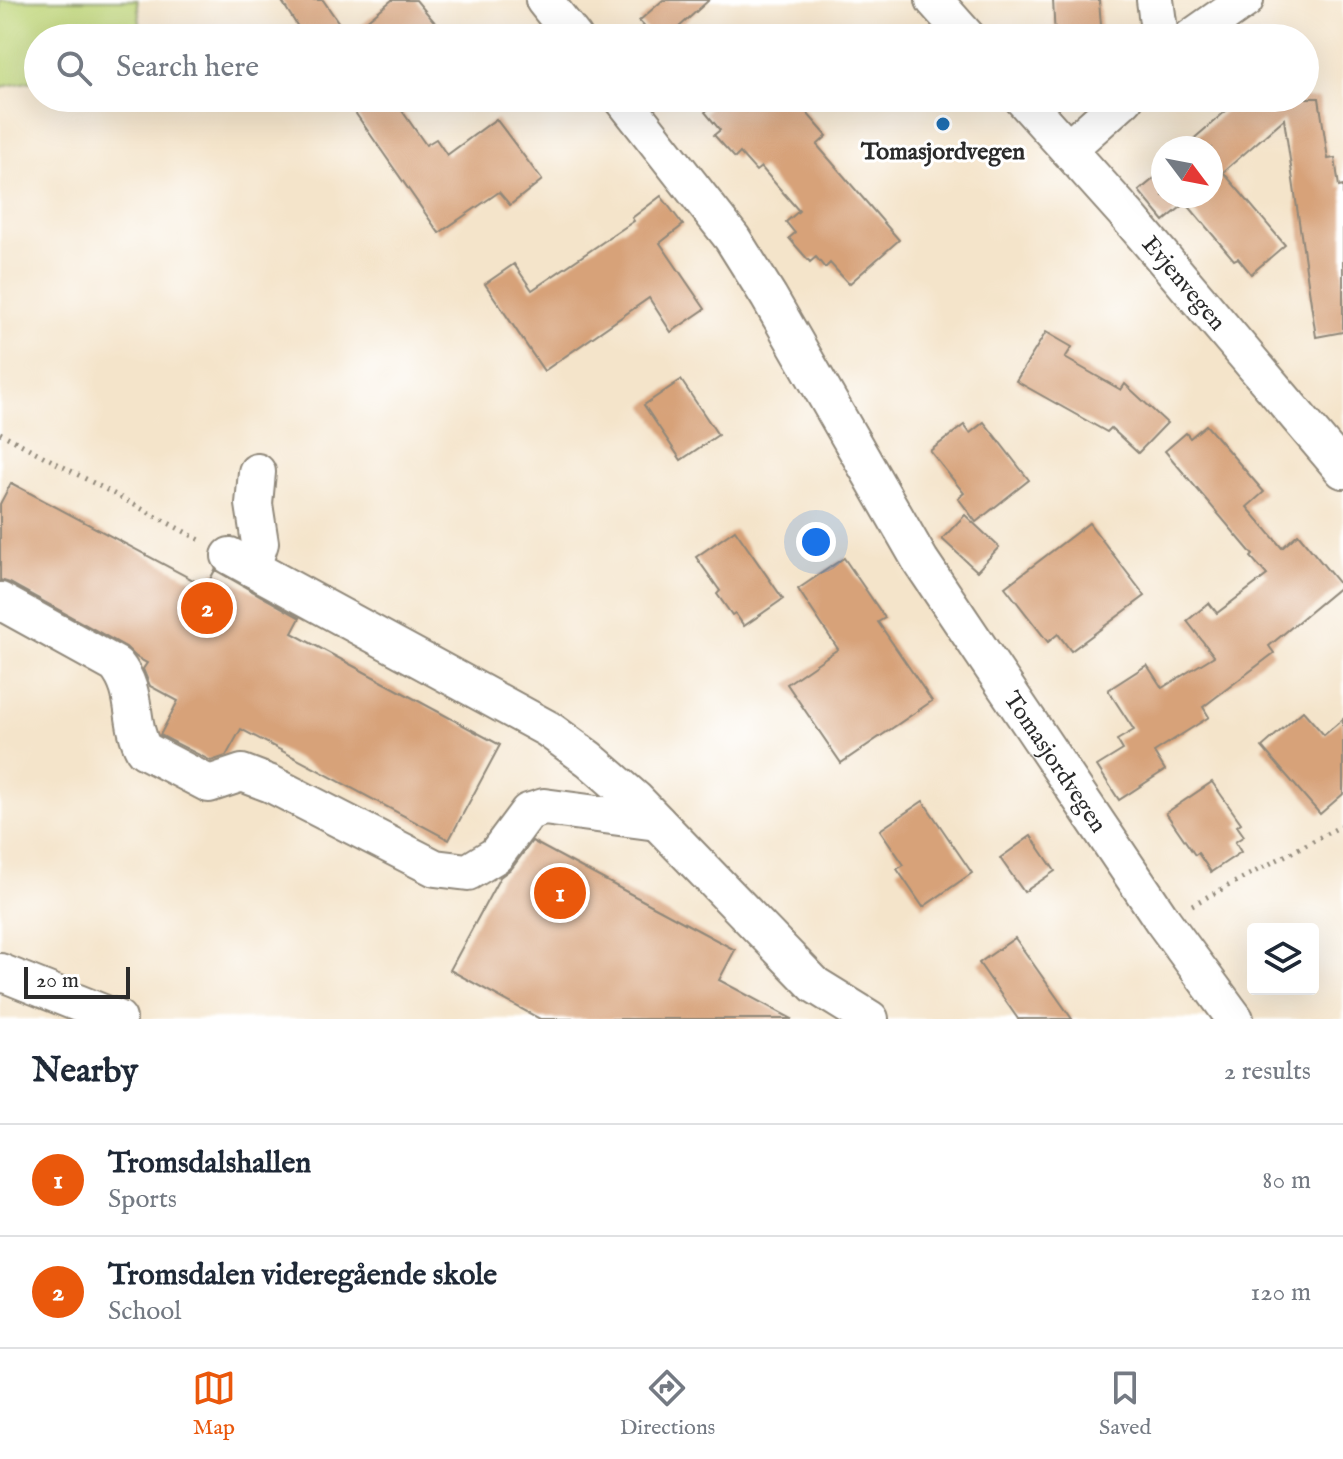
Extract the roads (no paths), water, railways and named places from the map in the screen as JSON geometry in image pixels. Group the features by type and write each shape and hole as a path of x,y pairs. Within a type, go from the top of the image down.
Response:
{"street":[{"path":"544,0 563,24"},
{"path":"934,0 955,24"},
{"path":"1155,0 1158,24"},
{"path":"1211,24 1245,0"},
{"name":"Tomasjordvegen","path":"633,112 732,238 920,560 1163,921 1235,1019"},
{"name":"Evjenvegen","path":"1035,112 1343,470"},
{"path":"1068,149 1109,112"},
{"path":"257,472 254,504 260,543 241,562 548,729 620,785 815,985 870,1019"},
{"path":"0,601 116,665 127,679 139,741 144,750 209,784 242,773 271,784 435,868 468,872 496,855 528,812 544,807 657,822"},
{"path":"0,972 118,1019"}],"place":[{"name":"Tomasjordvegen","path":"943,124"},
{"name":"Tromsdalen videregående skole","path":"207,608"},
{"name":"Tromsdalshallen","path":"560,893"}]}
